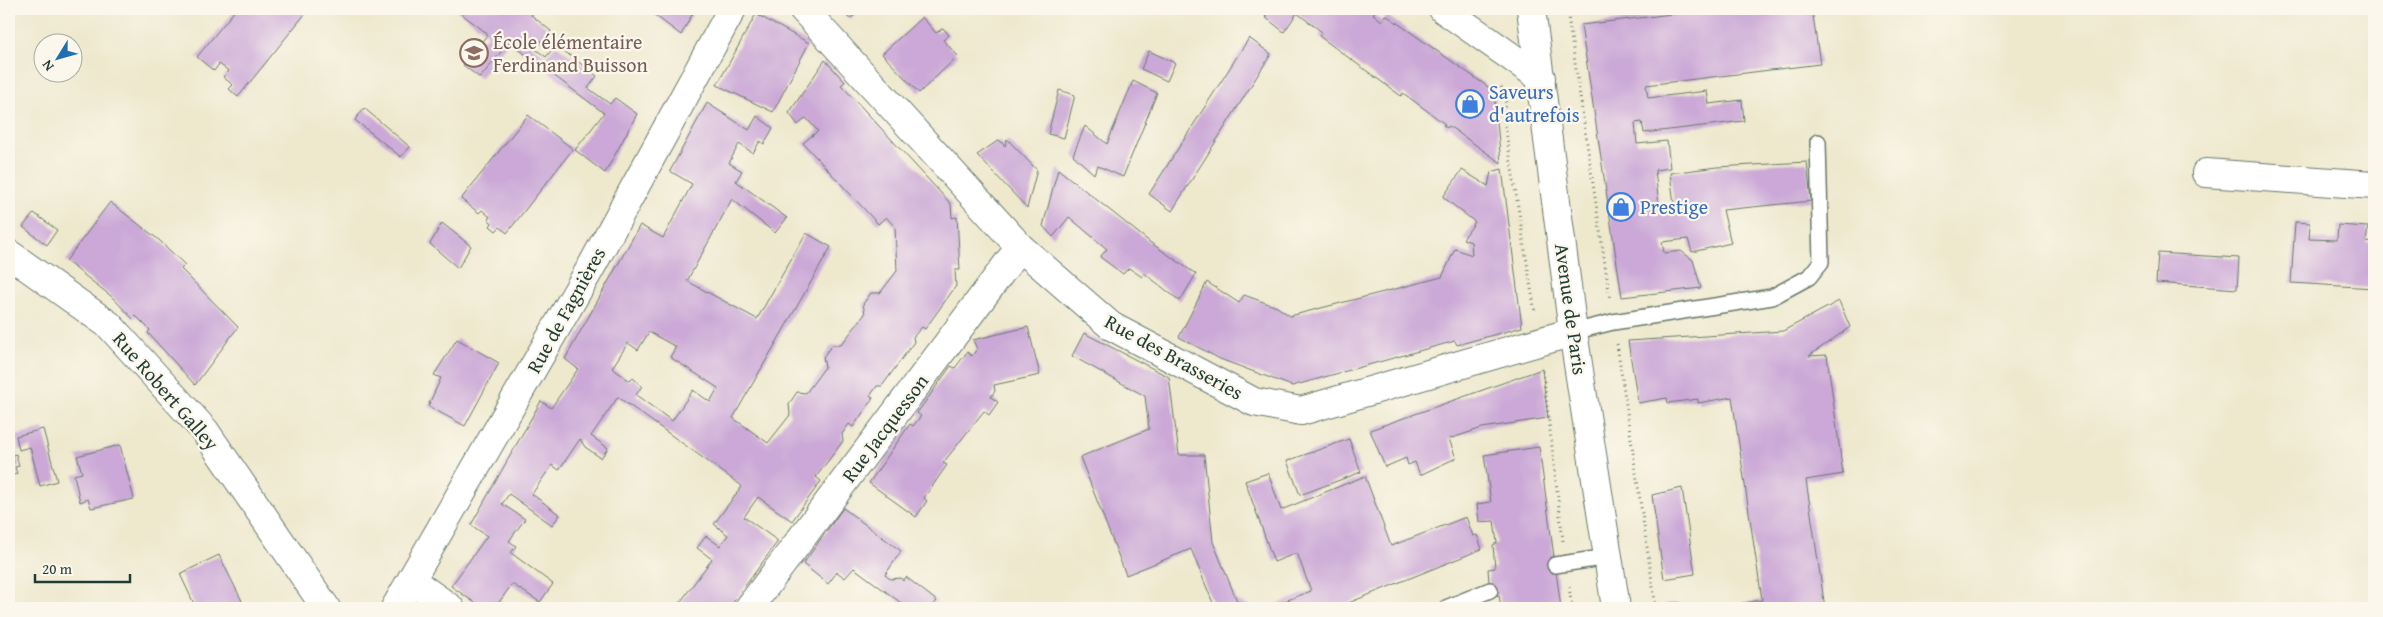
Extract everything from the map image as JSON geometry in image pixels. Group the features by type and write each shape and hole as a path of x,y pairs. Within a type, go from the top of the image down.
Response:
{"street":[{"name":"Rue de Fagnières","path":"395,608 412,582 590,270 732,9"},
{"name":"Rue des Brasseries","path":"803,9 1020,247 1111,326 1254,402 1301,411 1540,340 1573,332"},
{"path":"1444,9 1541,78"},
{"name":"Avenue de Paris","path":"1531,9 1573,332 1616,608"},
{"path":"2206,173 2374,185"},
{"name":"Rue Jacquesson","path":"749,608 1020,247"},
{"name":"Rue Robert Galley","path":"9,254 109,325 205,431 326,608"},
{"path":"412,582 450,608"}],"lane":[{"path":"1573,332 1613,322 1772,297 1809,277 1821,262 1818,142"},
{"path":"1561,564 1608,557"},
{"path":"1446,608 1490,590"}],"path":[{"path":"1496,82 1501,88 1506,103 1504,119 1540,340 1561,564 1572,608"}],"building":[{"path":"236,9 309,9 238,97 229,89 233,85 223,77 229,71 219,64 214,71 197,57"},
{"path":"455,9 536,9 531,15 551,31 542,42 536,38 530,45 546,57 556,45 597,76 588,88 610,104 615,98 637,114 605,173 575,150 604,113 509,42 480,78 463,65 488,34"},
{"path":"647,9 695,9 681,35"},
{"path":"839,9 861,9 850,19"},
{"path":"1271,9 1377,9 1373,14 1382,21 1386,15 1494,91 1501,163 1449,126 1447,128 1443,125 1445,124 1403,93 1401,96 1319,36 1322,32 1297,13 1284,32 1265,17"},
{"path":"1713,9 1812,9 1820,64 1646,85 1648,98 1707,91 1709,104 1742,100 1744,121 1644,133 1642,122 1635,123 1637,144 1667,141 1670,168 1655,170 1659,206 1674,204 1670,173 1717,167 1807,162 1811,201 1723,210 1731,243 1692,252 1688,239 1662,242 1664,253 1681,251 1693,260 1701,288 1622,297 1581,25"},
{"path":"756,14 809,43 773,112 717,85"},
{"path":"922,17 936,33 943,28 949,35 943,40 958,56 919,93 882,54"},
{"path":"1249,38 1271,54 1172,211 1149,194"},
{"path":"1149,51 1175,63 1167,81 1141,69"},
{"path":"825,60 845,82 841,85 951,204 952,218 957,217 960,270 955,270 956,286 925,329 922,327 913,337 914,342 882,386 877,386 870,396 873,398 853,427 849,424 842,434 843,441 816,477 821,481 792,521 758,497 744,517 778,541 729,608 676,608 712,559 697,548 706,536 720,546 728,535 714,524 742,486 618,397 591,436 608,448 601,458 585,447 580,439 559,470 552,465 532,494 560,515 552,525 509,494 502,504 525,519 509,541 516,546 511,553 553,584 540,602 512,584 495,608 482,608 451,586 487,536 471,525 541,401 551,408 578,369 565,359 640,225 663,238 692,184 670,171 707,103 749,130 757,116 773,128 764,144 760,141 753,153 739,144 729,163 742,171 736,181 787,218 775,233 732,199 687,281 757,319 806,233 831,247 733,418 768,443 790,415 789,404 797,392 806,393 825,367 823,357 832,345 841,345 865,314 863,304 871,293 880,293 897,271 895,227 886,217 878,224 803,143 818,131 806,118 798,125 789,113","holes":["649,332 676,347 670,357 718,388 710,402 693,390 672,421 636,395 642,386 633,378 630,381 612,368 628,343 638,350"]},
{"path":"1133,81 1157,93 1123,177 1098,166 1094,174 1073,155 1085,126 1107,144"},
{"path":"1059,90 1075,95 1064,138 1048,134"},
{"path":"364,108 410,147 401,157 355,120"},
{"path":"528,115 573,149 507,233 500,227 496,231 490,226 492,223 488,219 490,217 482,210 479,213 461,199"},
{"path":"1007,139 1037,170 1027,208 977,155 999,140 1005,146"},
{"path":"1058,169 1151,243 1196,274 1180,301 1144,273 1142,277 1129,268 1123,274 1100,257 1107,249 1069,217 1053,237 1043,226"},
{"path":"1502,169 1522,327 1457,345 1455,341 1292,386 1220,359 1179,337 1207,282 1239,303 1244,295 1277,307 1290,316 1442,277 1455,249 1472,255 1471,242 1463,239 1475,222 1443,197 1462,170 1488,186 1491,172"},
{"path":"110,202 159,240 185,265 181,269 238,327 195,385 148,333 150,330 136,316 133,319 111,296 66,261"},
{"path":"34,213 57,230 47,245 23,227"},
{"path":"2295,222 2310,223 2309,239 2337,240 2338,225 2368,227 2366,242 2374,243 2374,288 2291,283"},
{"path":"442,223 471,246 458,268 430,244"},
{"path":"2158,253 2239,258 2237,289 2156,283"},
{"path":"1839,301 1850,327 1809,356 1827,355 1843,474 1806,480 1825,608 1712,608 1762,600 1732,397 1698,403 1698,399 1668,403 1667,398 1638,403 1628,341 1783,331"},
{"path":"1028,327 1040,375 994,385 995,391 991,397 998,402 989,415 984,411 943,463 947,465 924,498 927,501 916,517 869,483 910,424 913,426 921,416 917,413 951,366 955,368 967,352 972,356 977,349 973,340"},
{"path":"1084,333 1169,377 1179,455 1204,455 1213,542 1237,601 1255,608 1215,608 1191,549 1126,575 1080,457 1149,429 1145,396 1072,356"},
{"path":"457,339 499,363 465,426 428,406 441,378 434,375"},
{"path":"1542,369 1548,418 1482,428 1449,439 1456,458 1420,475 1415,462 1408,465 1406,458 1385,467 1370,430"},
{"path":"43,429 57,481 40,486 30,447 19,450 16,436"},
{"path":"1349,439 1361,472 1300,495 1287,461"},
{"path":"120,445 134,499 91,508 88,499 80,502 74,475 82,473 77,456"},
{"path":"1539,447 1561,608 1501,608 1499,595 1490,596 1488,569 1495,568 1493,545 1497,543 1494,521 1479,522 1477,504 1491,502 1484,455"},
{"path":"16,454 19,466 15,467 17,474 9,476 9,456"},
{"path":"1268,473 1281,510 1365,476 1391,546 1466,517 1473,536 1477,535 1482,549 1336,608 1267,608 1311,591 1297,553 1274,562 1245,481"},
{"path":"1682,488 1695,574 1664,579 1652,495"},
{"path":"843,508 901,551 885,575 890,579 901,578 903,581 906,577 937,601 931,608 908,608 854,568 845,578 837,572 828,584 803,564"},
{"path":"219,555 244,608 196,608 180,574"},
{"path":"1668,603 1680,603 1688,608 1668,608"}],"place":[{"name":"École élémentaire Ferdinand Buisson","path":"474,53"},
{"name":"Saveurs d'autrefois","path":"1470,104"},
{"name":"Prestige","path":"1621,207"}]}
